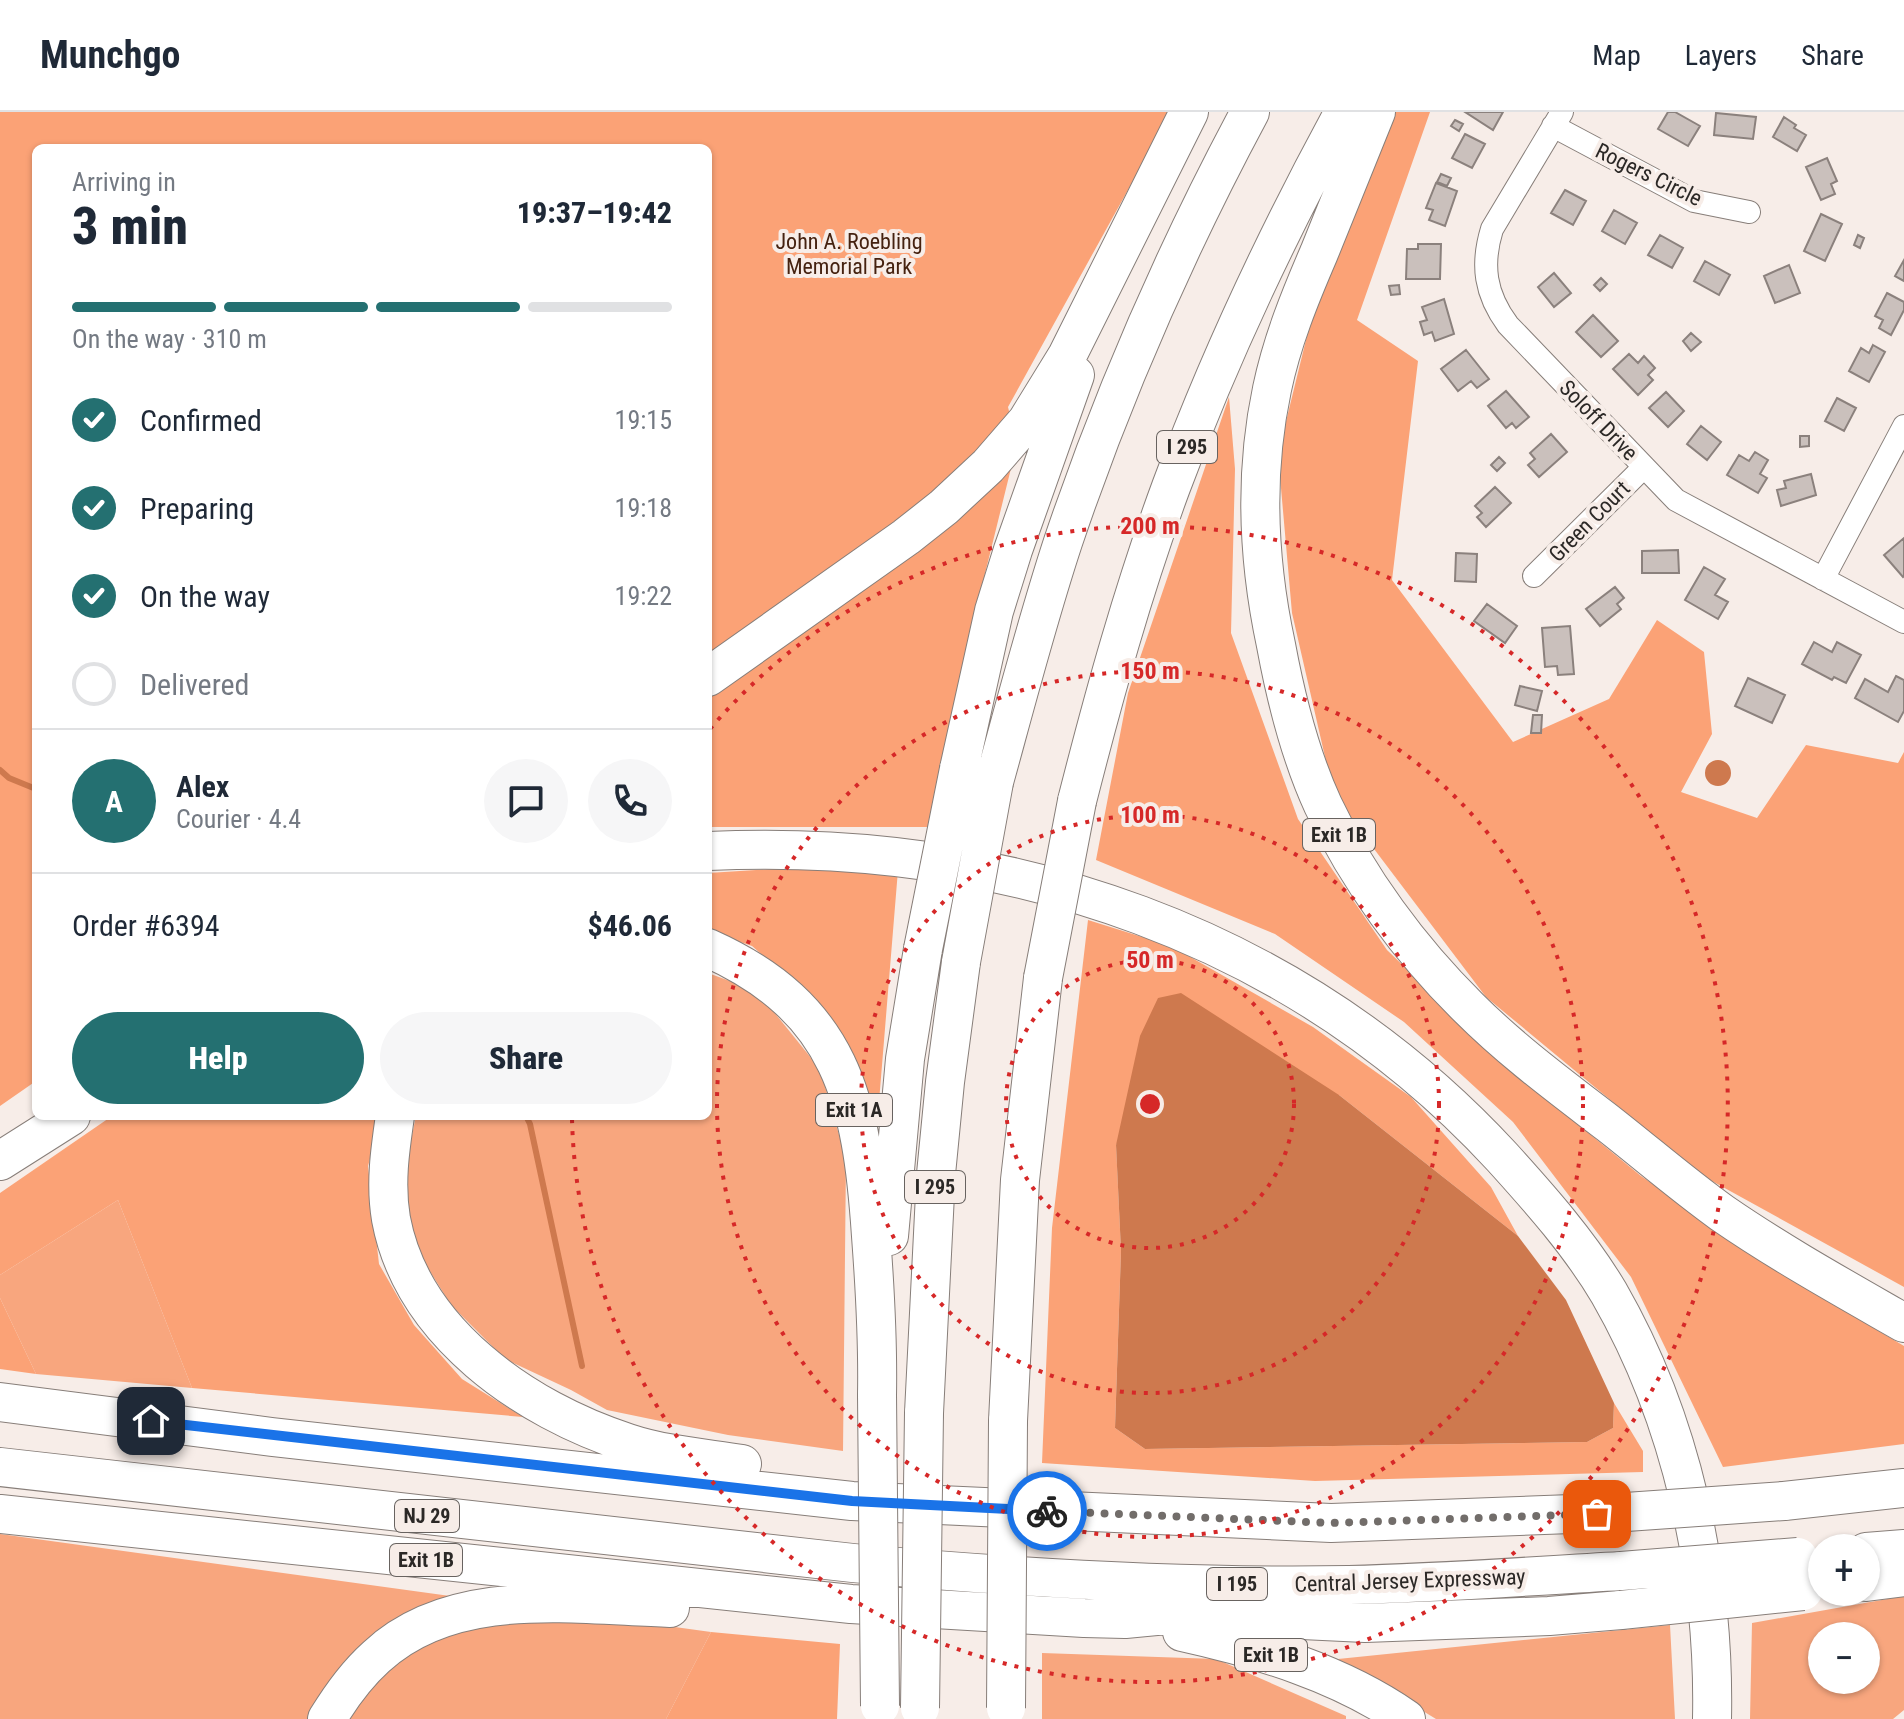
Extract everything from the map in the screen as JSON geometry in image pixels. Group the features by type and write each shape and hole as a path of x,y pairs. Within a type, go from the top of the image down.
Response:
{"highway":[{"path":"712,674 944,507 988,466 1027,421 1051,384 1189,112"},
{"name":"I 295","path":"920,1713 924,1413 936,1174 961,962 994,782 1035,631 1093,456 1157,300 1250,112"},
{"name":"I 295","path":"1006,1715 1008,1421 1020,1180 1043,978 1077,801 1116,654 1172,485 1240,320 1344,112"},
{"name":"Exit 1B","path":"1376,112 1301,293 1285,340 1272,389 1261,477 1261,550 1269,613 1282,677 1322,801 1361,873 1399,927 1468,1008 1517,1052 1721,1212 1816,1273 1904,1323"},
{"path":"879,1715 878,1335 898,1157 905,1059 923,949 980,669 1013,550 1128,234"},
{"path":"712,851 814,849 881,854 1032,880 1102,902 1200,941 1317,1001 1432,1088 1483,1137 1539,1199 1608,1291 1634,1342 1662,1409 1685,1480 1710,1618 1712,1719"},
{"name":"Exit 1A","path":"712,950 736,960 784,993 808,1017 843,1074 862,1141 878,1335"},
{"path":"0,1161 65,1120"},
{"path":"394,1120 388,1188 391,1220 401,1253 431,1311 471,1354 522,1392 592,1430 677,1454 789,1471 856,1489"},
{"path":"0,1402 272,1437 856,1489 988,1508 1331,1523 1626,1512 1784,1501 1904,1488"},
{"name":"NJ 29","path":"0,1467 853,1563"},
{"name":"Exit 1B","path":"0,1514 851,1604"},
{"path":"1880,1551 1904,1549"},
{"name":"Central Jersey Expressway","path":"853,1563 973,1573 1186,1584 1395,1583 1621,1571 1808,1573"},
{"path":"327,1719 345,1690 378,1655 433,1622 467,1611 504,1605 684,1608 851,1604 1125,1619 1177,1614 1365,1623 1621,1610 1808,1574"},
{"path":"1880,1580 1904,1577"},
{"name":"Exit 1B","path":"1125,1619 1239,1645 1290,1661 1360,1692 1406,1719"}],"street":[{"name":"Rogers Circle","path":"1558,119 1694,201 1749,212"},
{"name":"Soloff Drive","path":"1558,119 1492,229 1486,250 1488,291 1508,325 1676,500 1904,622"},
{"path":"1823,579 1904,426"},
{"name":"Green Court","path":"1534,576 1644,467"}],"shaded area":[{"path":"1718,760 1727,764 1731,773 1727,782 1718,786 1709,782 1705,773 1709,764"},
{"path":"712,974 757,991 820,1069 846,1159 843,1451 728,1435 607,1410 505,1359 451,1305 419,1254 401,1188 415,1120 712,1120"},
{"path":"1181,993 1339,1095 1518,1236 1566,1300 1614,1403 1613,1428 1587,1442 1145,1449 1115,1428 1121,1251 1116,1145 1140,1036 1158,998"},
{"path":"118,1200 192,1388 36,1374 0,1298 0,1275"},
{"path":"0,1534 711,1632 666,1719 0,1719"},
{"path":"1904,1596 1904,1710 1893,1719 1750,1719 1752,1623 1848,1606 1880,1606 1880,1600"},
{"path":"1670,1625 1675,1719 1436,1719 1338,1659"},
{"path":"1042,1653 1216,1659 1346,1716 1346,1719 1042,1719"}],"green space":[{"name":"John A. Roebling Memorial Park","path":"0,112 1171,112 1008,407 1017,444 963,663 928,827 712,827 712,144 32,144 32,1084 0,1106"},
{"path":"1394,112 1430,112 1357,320 1418,361 1392,580 1513,742 1609,699 1657,620 1704,652 1712,734 1681,792 1757,818 1806,745 1898,763 1904,752 1904,1287 1701,1175 1486,997 1334,796 1292,613 1278,454 1317,295"},
{"path":"1229,397 1235,469 1231,633 1298,819 1387,950 1515,1073 1641,1176 1793,1280 1904,1346 1904,1444 1723,1467 1631,1277 1513,1122 1404,1022 1275,934 1096,860 1128,693"},
{"path":"836,865 898,870 878,1114 823,1008 752,946 712,932 712,873"},
{"path":"1088,920 1171,946 1313,1027 1411,1097 1491,1187 1518,1236 1339,1095 1116,1144 1121,1251 1115,1428 1145,1449 1587,1442 1613,1428 1614,1403 1643,1451 1643,1472 1315,1481 1042,1463 1052,1228"},
{"path":"106,1120 381,1120 368,1166 379,1264 414,1325 462,1379 523,1417 192,1388 118,1200 0,1275 0,1193"},
{"path":"0,1298 36,1374 0,1369"},
{"path":"711,1632 840,1644 837,1719 666,1719"}],"building":[{"path":"1465,112 1503,112 1493,130"},
{"path":"1668,112 1675,112 1700,126 1688,146 1658,129"},
{"path":"1716,113 1756,117 1753,139 1714,135"},
{"path":"1784,117 1806,135 1797,151 1773,137"},
{"path":"1455,120 1463,124 1459,131 1451,126"},
{"path":"1465,134 1485,144 1472,168 1452,158"},
{"path":"1827,158 1837,181 1831,184 1835,194 1821,200 1806,167"},
{"path":"1441,174 1451,178 1447,186 1437,182"},
{"path":"1436,183 1457,191 1445,226 1429,220 1433,210 1426,208"},
{"path":"1565,190 1586,201 1573,225 1551,213"},
{"path":"1614,210 1637,223 1625,244 1602,231"},
{"path":"1821,214 1842,224 1825,261 1804,251"},
{"path":"1660,235 1683,248 1672,268 1648,255"},
{"path":"1858,235 1864,238 1860,248 1854,245"},
{"path":"1418,244 1441,244 1440,279 1406,279 1407,249 1418,249"},
{"path":"1904,260 1904,281 1895,276"},
{"path":"1705,261 1730,275 1719,295 1694,281"},
{"path":"1789,265 1800,293 1775,303 1764,276"},
{"path":"1554,273 1571,293 1554,307 1538,287"},
{"path":"1601,278 1607,284 1600,291 1594,285"},
{"path":"1399,285 1400,294 1391,295 1389,286"},
{"path":"1887,293 1904,302 1904,310 1891,335 1879,328 1883,320 1875,316"},
{"path":"1444,299 1454,334 1435,341 1432,332 1424,335 1420,322 1427,320 1422,307"},
{"path":"1593,315 1618,341 1601,357 1576,332"},
{"path":"1691,333 1701,342 1691,351 1683,341"},
{"path":"1873,345 1885,352 1869,382 1849,371 1861,348 1869,353"},
{"path":"1466,350 1489,379 1477,388 1471,381 1458,391 1441,369"},
{"path":"1629,354 1638,363 1644,356 1655,368 1648,375 1653,380 1638,395 1613,369"},
{"path":"1506,391 1529,417 1516,428 1512,423 1506,428 1488,406"},
{"path":"1666,392 1684,411 1668,427 1649,408"},
{"path":"1837,398 1856,408 1844,431 1825,421"},
{"path":"1701,426 1721,442 1707,460 1687,444"},
{"path":"1551,434 1567,452 1539,477 1528,465 1535,459 1530,453"},
{"path":"1800,436 1809,436 1809,446 1800,447"},
{"path":"1755,452 1768,460 1760,474 1767,478 1758,493 1727,475 1739,455 1749,461"},
{"path":"1499,457 1505,463 1497,471 1491,465"},
{"path":"1811,474 1816,495 1781,506 1777,490 1786,488 1784,481"},
{"path":"1495,487 1511,503 1486,527 1477,517 1482,513 1475,506"},
{"path":"1904,538 1904,576 1903,577 1884,555"},
{"path":"1678,550 1679,573 1642,573 1642,551"},
{"path":"1456,553 1477,554 1476,582 1455,581"},
{"path":"1704,567 1725,579 1715,595 1728,602 1718,619 1685,600"},
{"path":"1615,587 1624,598 1617,604 1621,609 1600,626 1586,609"},
{"path":"1487,604 1517,626 1505,643 1474,621"},
{"path":"1570,626 1574,674 1558,675 1557,666 1545,667 1542,628"},
{"path":"1814,642 1832,652 1837,642 1861,655 1846,683 1834,677 1832,680 1802,664"},
{"path":"1896,676 1904,680 1904,711 1898,722 1855,698 1865,679 1888,692"},
{"path":"1748,678 1785,695 1772,723 1735,706"},
{"path":"1520,686 1542,691 1537,711 1515,705"},
{"path":"1533,715 1542,715 1541,733 1531,733"}],"waterway":[{"path":"0,770 9,778 32,787"},
{"path":"528,1120 582,1366"}],"way so far":[{"path":"1047,1511 1331,1523 1597,1514"}],"route":[{"path":"151,1421 852,1501 1047,1511"}]}
